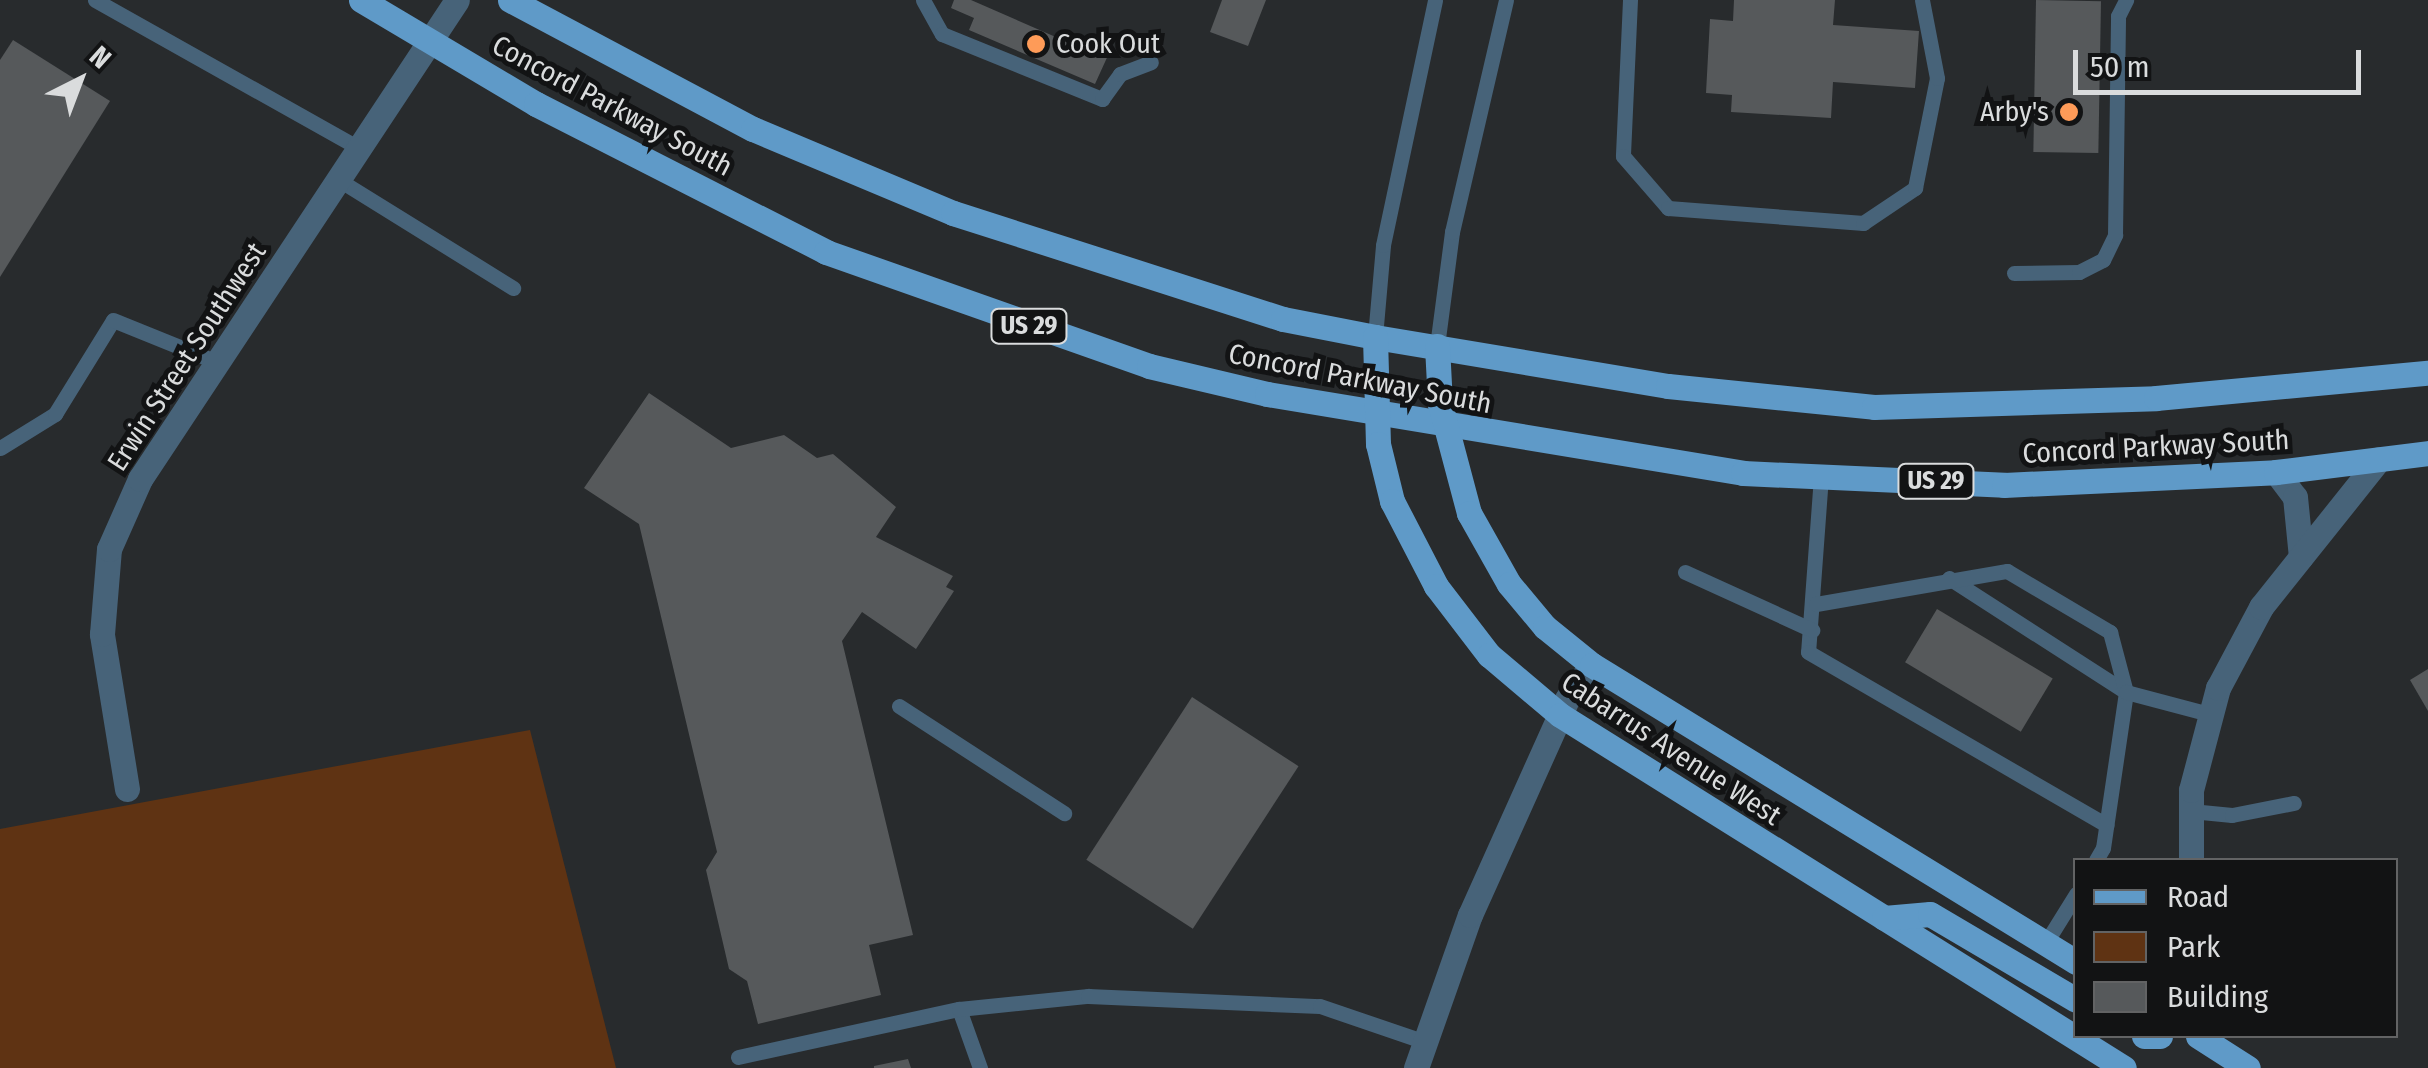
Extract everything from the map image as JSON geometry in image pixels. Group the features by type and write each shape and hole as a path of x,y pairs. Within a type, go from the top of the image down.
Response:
{"main road":[{"name":"Concord Parkway South","path":"361,0 536,104 826,252 1150,366 1376,416 1742,472 2004,485 2276,472 2428,453"},
{"name":"Concord Parkway South","path":"510,0 752,129 953,214 1283,319 1668,386 1874,407 2156,398 2428,373"},
{"name":"Cabarrus Avenue West","path":"1376,337 1376,416 1392,501 1436,586 1489,655 1560,715 2073,1036"},
{"name":"Cabarrus Avenue West","path":"1437,346 1445,428 1468,513 1489,554 1538,620 1592,664 2073,960"},
{"path":"1884,918 1930,914 2073,998"},
{"name":"Cabarrus Avenue West","path":"2076,1038 2124,1068"},
{"path":"2201,1038 2248,1068"}],"street":[{"name":"Erwin Street Southwest","path":"127,789 102,634 109,549 140,479 432,42 456,0"},
{"path":"2191,858 2190,811 2209,714 2262,607 2380,459"},
{"path":"2276,472 2294,497 2302,557"},
{"path":"1416,1068 1470,915 1560,715 1592,664"}],"lane":[{"path":"95,0 360,149"},
{"path":"924,0 942,34 1102,98 1120,74 1151,62"},
{"path":"1376,337 1384,245 1435,0"},
{"path":"1437,346 1452,232 1506,0"},
{"path":"1630,0 1623,156 1668,208 1862,223 1915,188 1937,78 1922,0"},
{"path":"2014,273 2079,272 2103,260 2116,235 2118,16 2126,0"},
{"path":"339,180 513,288"},
{"path":"0,448 55,414 114,320 216,362"},
{"path":"1821,476 1816,604 1808,652 2107,825"},
{"path":"1816,604 2007,571 2110,632 2126,692 2107,825 2097,858"},
{"path":"1685,572 1812,630"},
{"path":"1949,578 2126,692 2209,714"},
{"path":"899,706 1064,813"},
{"path":"2190,811 2232,815 2294,802"},
{"path":"2045,944 2073,899"},
{"path":"738,1057 959,1009 1088,996 1320,1006 1426,1042"},
{"path":"959,1009 980,1068"}],"green space":[{"path":"530,730 616,1068 0,1068 0,829"}],"building":[{"name":"Cook Out","path":"954,0 971,0 1081,48 1085,40 1110,51 1095,84 969,30 974,18 951,8"},
{"path":"1222,0 1266,0 1248,46 1210,32"},
{"path":"1734,0 1835,0 1833,25 1919,31 1915,88 1833,82 1831,118 1731,112 1732,95 1706,93 1710,19 1733,21"},
{"name":"Arby's","path":"2036,0 2101,1 2098,153 2033,152"},
{"path":"13,40 110,101 0,277 0,60"},
{"path":"649,393 731,448 784,435 817,458 833,454 896,507 876,537 953,576 946,587 954,591 916,649 862,612 842,641 913,935 869,945 881,995 758,1024 747,981 729,969 706,870 717,852 639,524 584,488"},
{"path":"1937,609 2053,679 2021,732 1905,662"},
{"path":"2428,669 2428,711 2410,680"},
{"path":"1192,697 1299,766 1193,929 1086,860"},
{"path":"908,1059 911,1068 874,1068 874,1066"}],"place":[{"name":"Cook Out","path":"1036,44"},
{"name":"Arby's","path":"2069,112"}]}
